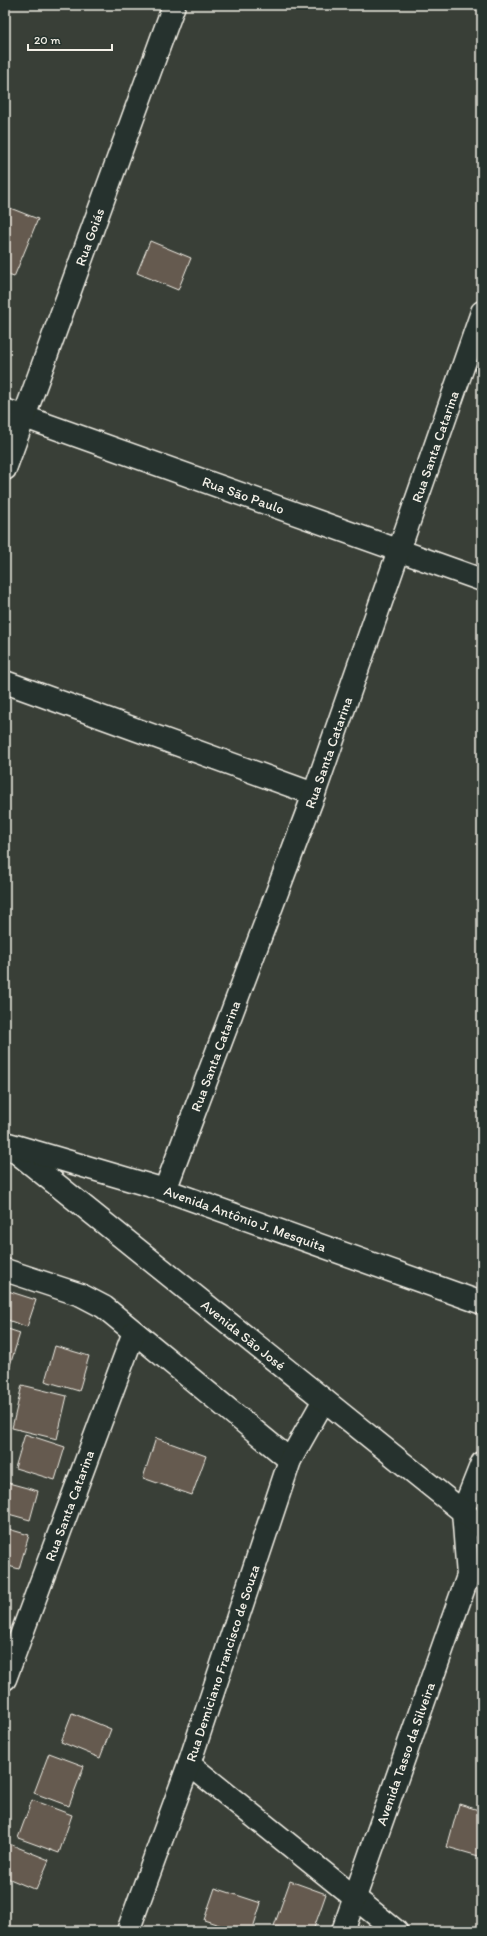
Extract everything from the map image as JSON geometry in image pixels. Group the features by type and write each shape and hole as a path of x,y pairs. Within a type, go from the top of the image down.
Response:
{"street":[{"name":"Rua Goiás","path":"5,469 15,414 174,5"},
{"name":"Rua Santa Catarina","path":"165,1190 314,794 482,312"},
{"name":"Rua São Paulo","path":"15,414 482,580"},
{"path":"5,682 314,794"},
{"name":"Avenida Antônio J. Mesquita","path":"5,1143 165,1190 482,1303"},
{"name":"Avenida São José","path":"5,1143 482,1527"},
{"path":"5,1270 81,1295 104,1307 290,1460"},
{"name":"Rua Santa Catarina","path":"5,1679 134,1332"},
{"name":"Rua Demiciano Francisco de Souza","path":"128,1931 189,1764 290,1460 324,1400"},
{"name":"Avenida Tasso da Silveira","path":"343,1931 475,1569 463,1511 482,1463"},
{"path":"189,1764 396,1931"}],"building":[{"path":"5,206 38,219 14,277 5,274"},
{"path":"150,241 191,258 178,290 137,273"},
{"path":"5,1290 36,1300 27,1327 5,1319"},
{"path":"5,1328 20,1333 7,1375 5,1374"},
{"path":"55,1346 89,1356 79,1391 45,1381"},
{"path":"22,1385 67,1396 57,1439 12,1428"},
{"path":"25,1434 65,1447 55,1480 15,1468"},
{"path":"156,1438 206,1456 192,1495 143,1478"},
{"path":"5,1482 38,1491 30,1520 5,1513"},
{"path":"5,1528 29,1535 19,1569 5,1565"},
{"path":"72,1713 111,1729 100,1758 61,1742"},
{"path":"49,1753 84,1766 69,1806 34,1793"},
{"path":"32,1800 72,1815 59,1853 18,1838"},
{"path":"459,1804 482,1811 482,1857 447,1847"},
{"path":"7,1843 49,1860 36,1890 5,1877 5,1848"},
{"path":"290,1881 326,1894 313,1931 287,1931 274,1926"},
{"path":"215,1888 261,1903 252,1931 237,1931 204,1920"}]}
